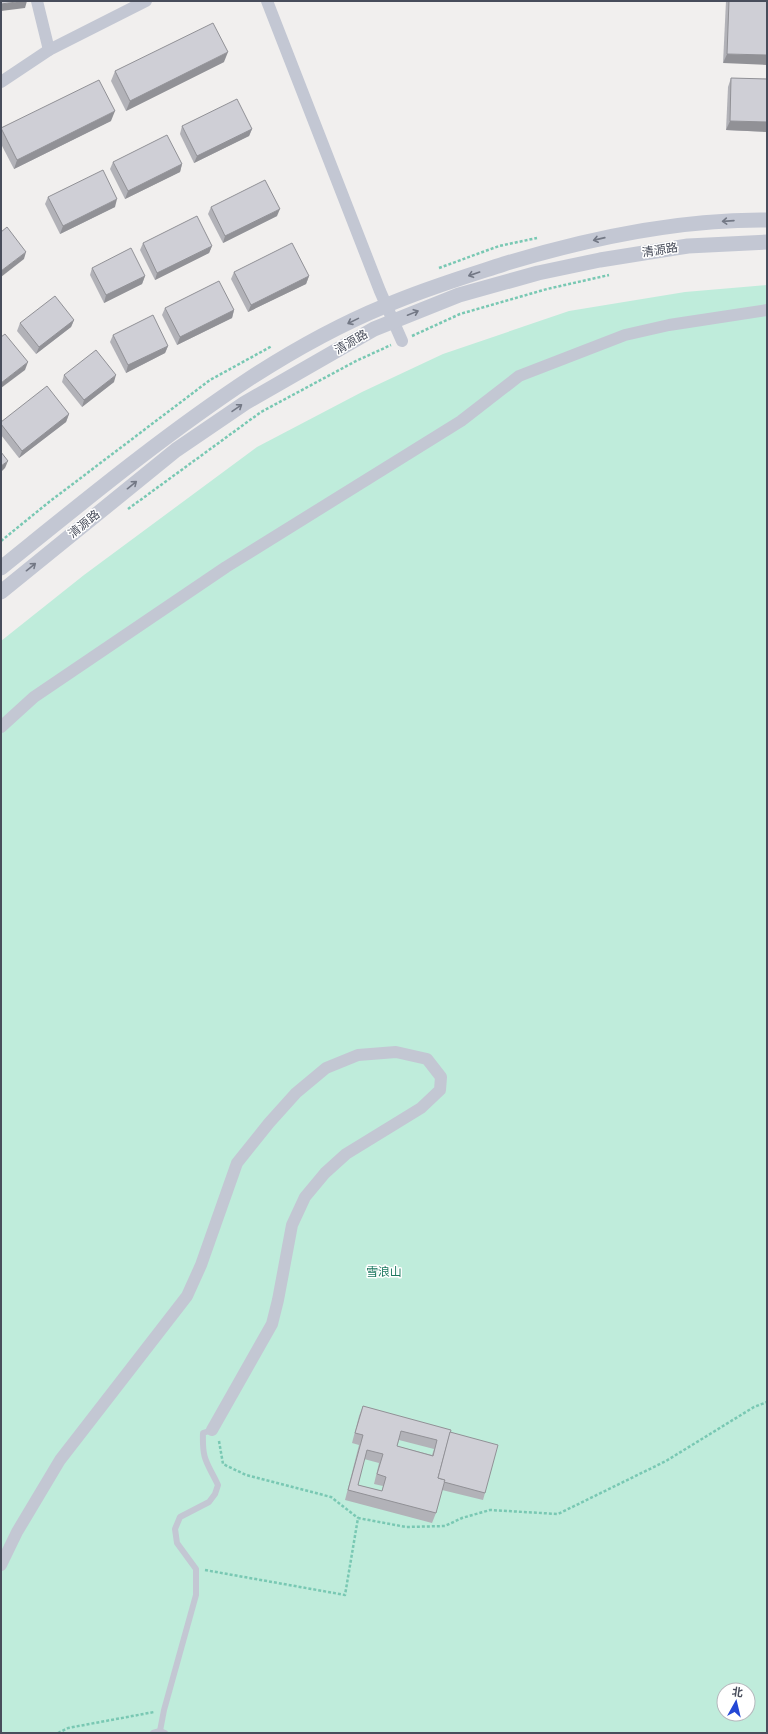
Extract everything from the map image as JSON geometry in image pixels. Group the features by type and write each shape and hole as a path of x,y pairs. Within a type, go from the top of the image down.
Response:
{"street":[{"path":"37,1 49,50"},
{"path":"1,82 49,50 146,1"},
{"path":"267,1 386,305 402,340"},
{"name":"清源路","path":"1,568 186,422 267,368 328,333 386,305 514,261 544,252 613,236 678,225 767,220"},
{"name":"清源路","path":"1,592 176,450 245,403 374,329 459,295 538,273 688,246 767,242"},
{"path":"1,728 34,697 53,684 226,567 461,421 519,376 625,335 669,325 767,310"},
{"path":"1,1565 17,1532 60,1460 187,1296 201,1265 237,1163 269,1123 296,1093 326,1068 358,1055 396,1052 427,1059 441,1077 440,1090 421,1108 346,1154 324,1172 305,1197 292,1225 272,1324 216,1435"}],"lane":[{"path":"153,1733 162,1732 164,1710 196,1595 196,1569 177,1543 175,1529 180,1517 209,1502 216,1494 218,1485 206,1464 203,1451 203,1434 216,1435"}],"path":[{"name":"清源路","path":"127,510 261,412 356,361 460,314 547,289 615,273"},
{"path":"216,1435 223,1464 246,1475 331,1497 358,1518 406,1527 445,1526 462,1518 490,1510 558,1514 666,1461 754,1407 767,1402"},
{"path":"196,1569 345,1595 358,1518"},
{"path":"58,1733 68,1728 164,1710"}],"green space":[{"name":"雪浪山","path":"767,285 767,1733 1,1733 1,641 84,575 257,447 362,392 443,354 569,311 685,292"}],"building":[{"path":"1,1 24,1 1,4"},
{"path":"729,1 767,1 767,55 727,54"},
{"path":"213,23 228,52 130,101 115,71"},
{"path":"731,78 767,79 767,122 730,121"},
{"path":"99,80 115,111 17,160 1,128"},
{"path":"237,99 252,129 197,156 182,126"},
{"path":"167,135 182,164 128,191 113,162"},
{"path":"103,170 117,199 63,226 48,197"},
{"path":"265,180 280,209 225,236 211,207"},
{"path":"197,216 212,246 157,273 143,243"},
{"path":"7,227 26,252 1,271 1,232"},
{"path":"292,243 309,276 251,305 234,272"},
{"path":"131,248 145,276 106,295 92,268"},
{"path":"219,281 234,310 180,337 165,308"},
{"path":"55,296 74,320 39,347 20,323"},
{"path":"153,315 168,346 128,365 113,335"},
{"path":"5,334 28,362 1,383 1,337"},
{"path":"96,350 116,375 84,400 64,375"},
{"path":"47,386 69,414 22,451 1,422"},
{"path":"1,452 8,461 1,466"},
{"path":"363,1406 451,1430 438,1478 445,1480 436,1513 348,1490 363,1435 355,1433","holes":["401,1431 437,1440 433,1456 397,1446","367,1450 383,1454 377,1474 386,1477 382,1491 358,1485"]},
{"path":"450,1432 498,1445 485,1493 444,1482 445,1480 438,1478"}]}
